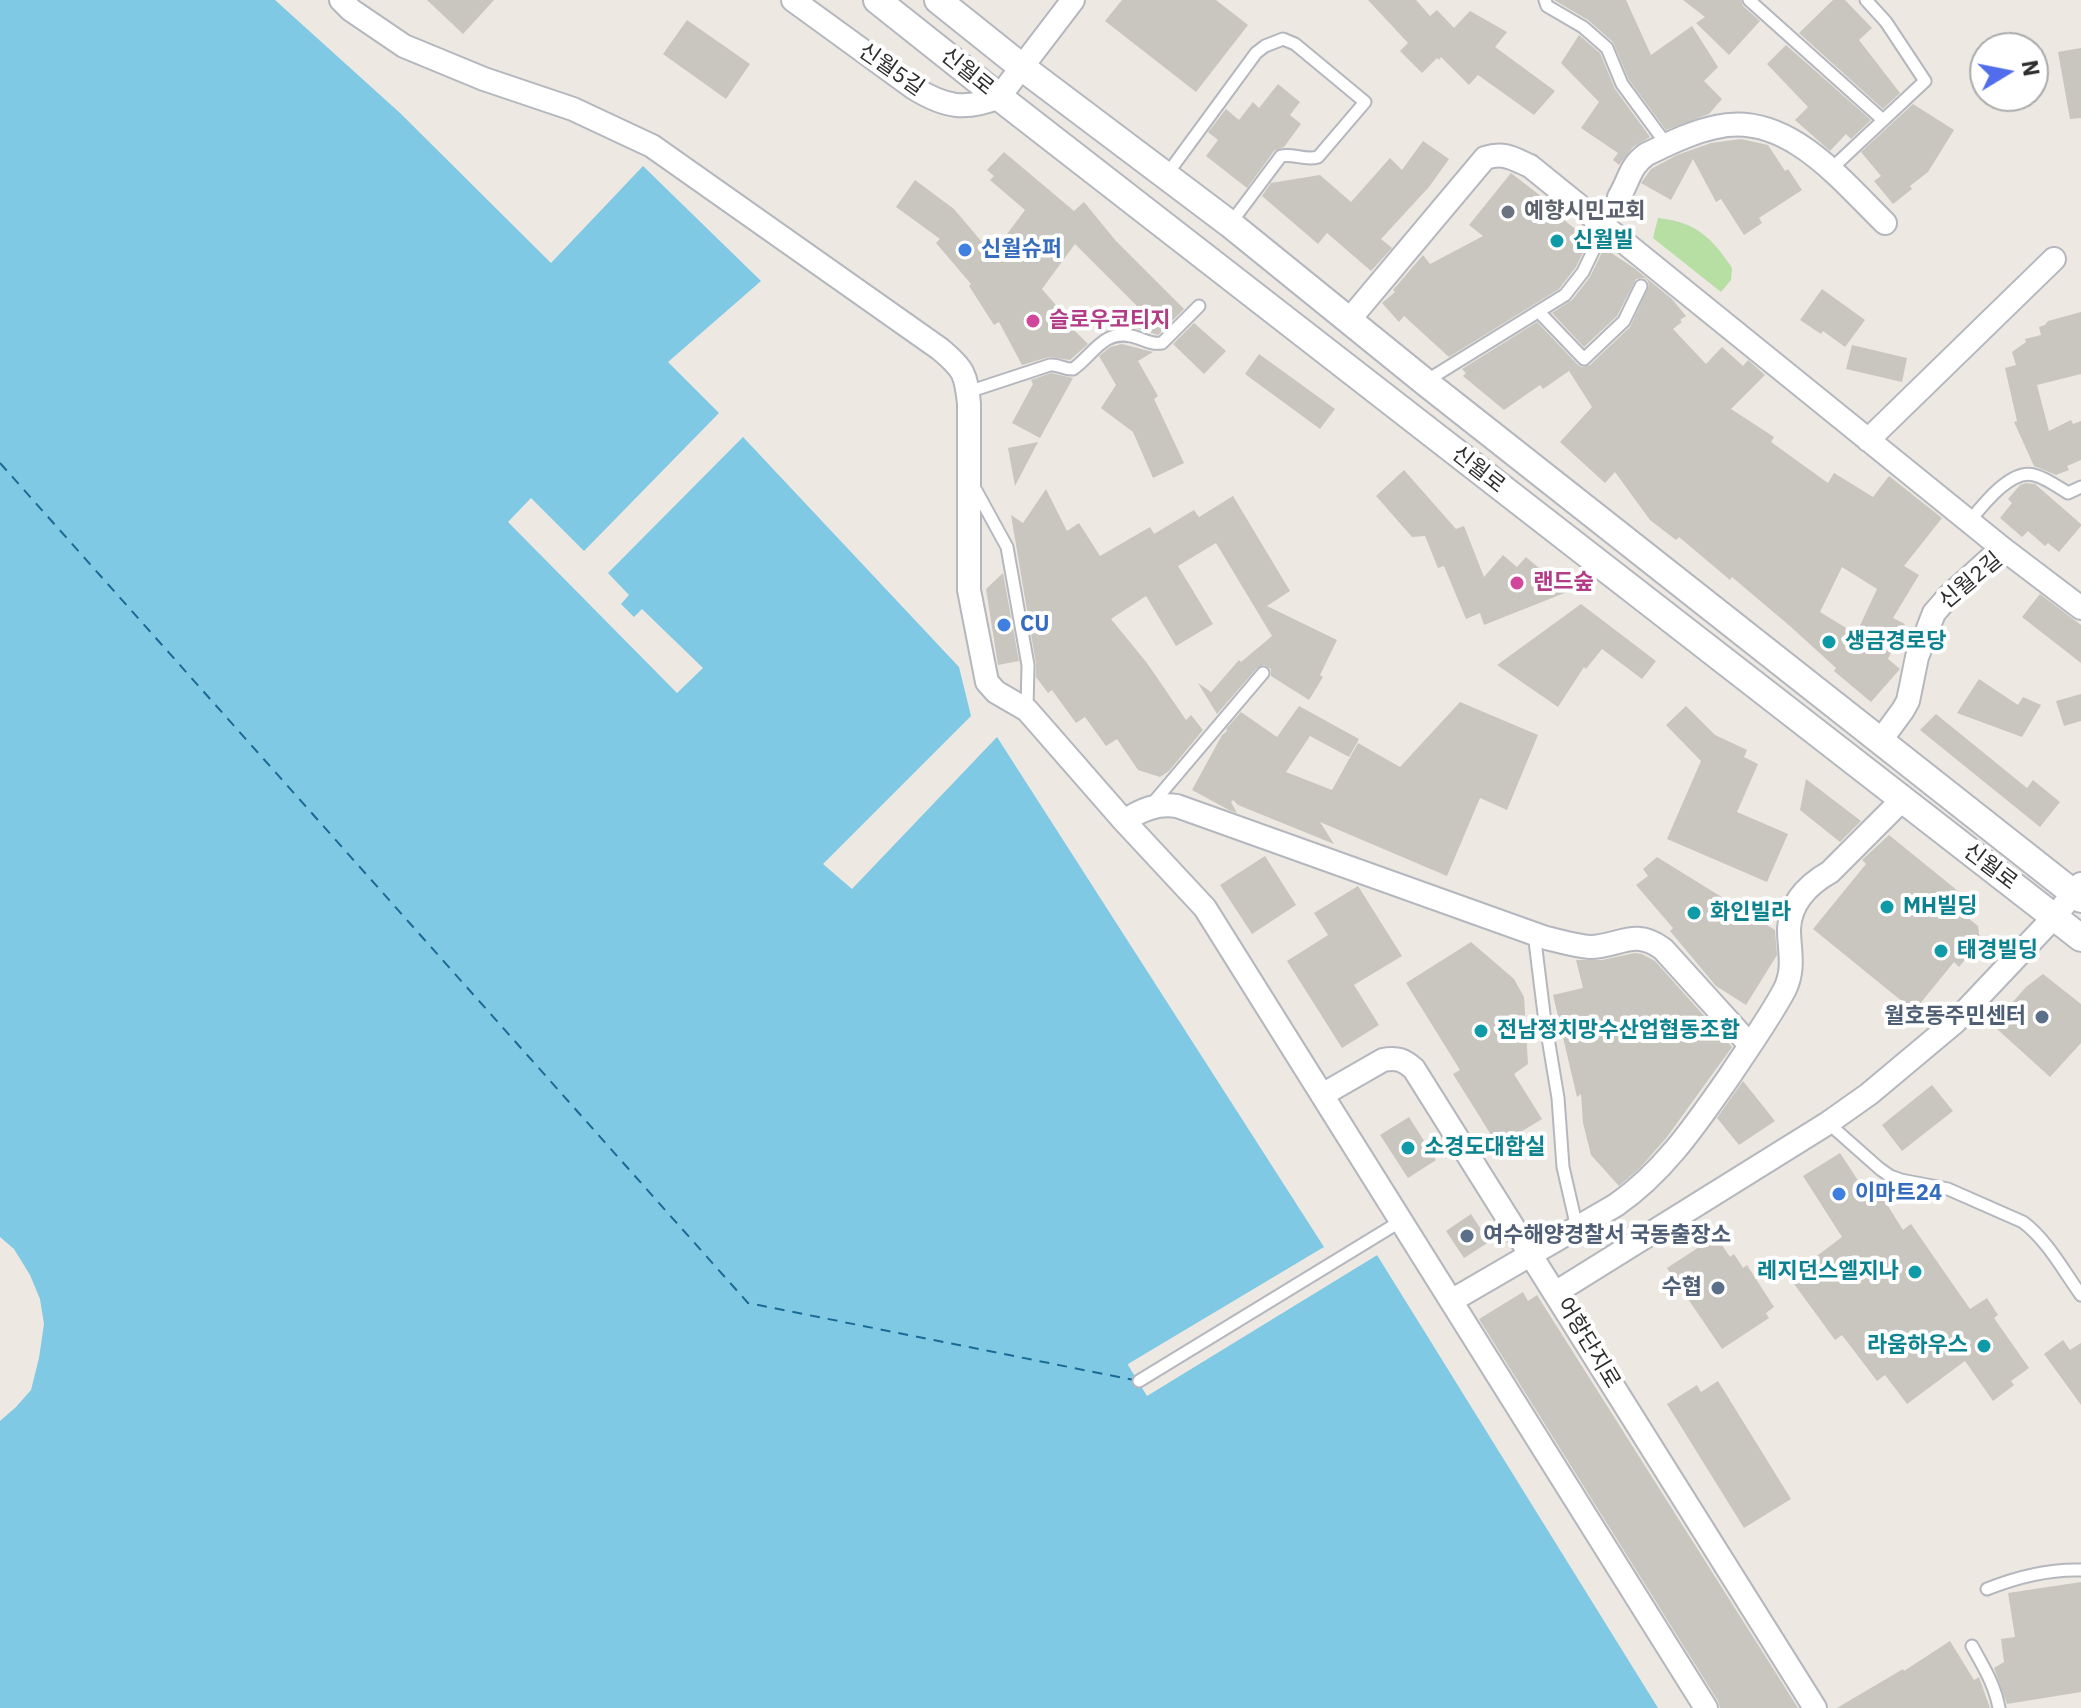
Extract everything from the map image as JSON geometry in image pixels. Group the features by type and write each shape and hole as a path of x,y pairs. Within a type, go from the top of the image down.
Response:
{"street":[{"path":"341,0 404,46 484,79 573,109 652,146 940,349 959,366 968,392 969,590 987,682 996,692 1027,710 1205,908 1706,1708"},
{"name":"신월5길","path":"793,0 933,100 968,107 999,97"},
{"name":"신월로","path":"877,0 2081,938"},
{"name":"신월로","path":"938,0 1230,224 1425,382 2079,892"},
{"path":"999,97 1073,0"},
{"path":"1619,197 1637,161 1647,154 1716,127 1747,126 1789,138 1830,170 1885,223"},
{"path":"1349,320 1485,158 1497,154 1508,156 1530,166 2002,548"},
{"path":"1868,440 2054,259"},
{"name":"신월2길","path":"1881,740 1908,701 1917,657 1934,613 2002,548 2081,608"},
{"path":"1451,1301 1577,1228 1636,1191 1652,1176 1702,1116 1784,989 1792,962 1790,919 1799,898 1830,872 1902,800"},
{"path":"1124,821 1149,808 1171,805 1561,941 1591,947 1631,938 1653,941 1750,1045"},
{"name":"어항단지로","path":"1815,1708 1555,1293 1828,1123 1869,1094 1945,1032 2079,892"},
{"path":"1322,1095 1383,1060 1404,1060 1414,1069 1555,1293"}],"lane":[{"path":"1545,0 1547,6 1583,27 1607,48 1622,84 1667,146"},
{"path":"1749,0 1883,120"},
{"path":"1830,170 1925,81 1886,22 1866,0"},
{"path":"1165,177 1256,53 1283,39 1295,44 1365,102 1318,157 1281,156 1230,224"},
{"path":"1425,382 1565,295 1583,272 1619,197"},
{"path":"1539,312 1584,359 1624,321 1641,286"},
{"path":"968,392 1054,365 1073,369 1112,336 1130,335 1155,344 1162,343 1199,306"},
{"path":"1969,522 2002,485 2018,475 2032,474 2068,493 2081,487"},
{"path":"970,478 1007,547 1028,665 1027,710"},
{"path":"1149,808 1263,673"},
{"path":"1534,933 1558,1098 1563,1167 1577,1228"},
{"path":"1828,1123 1890,1176 1948,1189 2023,1222 2041,1239 2081,1295"},
{"path":"1139,1381 1401,1221"},
{"path":"1987,1589 2040,1573 2081,1570"},
{"path":"1972,1646 1988,1674 1999,1708"}],"green space":[{"path":"1658,218 1693,228 1717,248 1732,268 1731,280 1721,292 1653,238"}],"water":[{"path":"0,0 275,0 400,113 551,263 643,166 761,281 668,362 719,413 584,551 531,498 508,522 677,693 703,668 642,609 634,617 621,604 629,595 608,573 743,437 959,667 971,716 823,864 852,889 997,737 1324,1247 1128,1364 1148,1395 1377,1255 1658,1708 0,1708 0,1421 31,1390 44,1324 40,1299 30,1275 14,1249 0,1237"}],"pier":[{"path":"1328,1245 1326,1250 1133,1366 1149,1390 1374,1252 1377,1255 1147,1396 1128,1365"}],"building":[{"path":"427,0 494,0 463,34"},
{"path":"1122,0 1216,0 1248,25 1196,92 1105,21"},
{"path":"1368,0 1416,0 1430,16 1437,10 1454,28 1470,11 1507,32 1495,47 1555,91 1534,115 1478,75 1469,85 1441,57 1422,73 1400,51 1408,43"},
{"path":"1554,0 1626,0 1651,55 1692,26 1718,67 1704,81 1722,99 1709,114 1666,130 1629,80 1613,42 1588,20"},
{"path":"1683,0 1741,0 1743,6 1760,21 1729,55 1696,23 1705,17"},
{"path":"1833,0 1845,0 1872,28 1859,40 1900,93 1883,109 1799,33"},
{"path":"687,20 750,64 726,99 663,54"},
{"path":"1579,35 1600,53 1615,89 1650,137 1633,147 1619,165 1613,160 1618,153 1581,128 1599,102 1561,63"},
{"path":"1786,45 1871,120 1851,139 1846,134 1830,151 1795,120 1808,107 1767,64"},
{"path":"2081,48 2081,118 2070,119 2058,52"},
{"path":"1278,84 1300,102 1290,115 1301,124 1284,147 1274,151 1247,188 1206,156 1218,140 1208,132 1226,109 1239,120 1253,102 1259,108"},
{"path":"1913,104 1954,130 1928,172 1893,204 1874,181 1881,176 1861,152"},
{"path":"1741,139 1768,145 1802,190 1759,218 1762,223 1744,235 1721,199 1716,202 1693,159 1671,200 1641,183 1651,169 1677,155 1711,143"},
{"path":"1423,141 1449,159 1429,187 1381,239 1392,248 1371,271 1327,233 1318,244 1262,196 1271,183 1320,175 1351,202 1390,158 1402,170"},
{"path":"1004,152 1074,211 1084,202 1116,241 1184,309 1158,335 1135,328 1140,325 1130,315 1138,307 1075,244 1042,289 1061,311 1058,314 1088,344 1070,360 1049,357 1022,365 999,322 994,325 969,286 971,284 936,243 940,239 896,207 915,180 954,209 992,254 1025,210 990,180 994,176 987,170"},
{"path":"1511,173 1589,240 1576,267 1559,289 1449,357 1404,316 1399,322 1382,303 1395,292 1393,290 1423,255 1430,264 1483,236 1469,225"},
{"path":"1603,250 1606,253 1607,250 1672,299 1686,316 1673,329 1706,364 1722,347 1743,366 1748,360 1765,375 1731,409 1774,437 1771,442 1828,483 1834,473 1873,497 1889,476 1942,518 1904,566 1919,575 1893,618 1905,624 1888,659 1900,669 1871,702 1732,577 1730,580 1679,537 1676,540 1650,520 1615,472 1605,483 1560,442 1592,407 1569,371 1543,389 1540,385 1504,410 1463,376 1466,373 1462,369 1537,322 1578,365 1590,365 1630,327 1649,286 1644,278 1636,279 1617,316 1584,347 1552,313 1572,300 1590,277","holes":["1842,567 1877,589 1856,634 1820,612"]},
{"path":"1822,289 1865,320 1845,347 1823,331 1821,334 1800,320"},
{"path":"2081,312 2081,374 2037,385 2049,431 2071,420 2073,424 2081,421 2081,460 2067,466 2069,470 2056,475 2034,466 2014,422 2017,421 2005,368 2016,365 2012,352 2026,342 2025,339 2041,335 2039,327 2048,321"},
{"path":"1194,323 1226,351 1204,374 1173,344"},
{"path":"1122,344 1153,352 1138,361 1158,396 1154,399 1184,463 1153,478 1133,432 1101,408 1116,385 1099,356 1110,347"},
{"path":"1852,345 1907,358 1902,382 1846,369"},
{"path":"1259,354 1335,409 1320,429 1245,374"},
{"path":"1051,373 1073,378 1040,438 1012,423 1033,384 1031,380"},
{"path":"1038,442 1015,486 1008,448"},
{"path":"1404,470 1456,529 1464,526 1484,577 1503,555 1517,567 1526,557 1567,592 1484,625 1480,613 1466,619 1444,566 1438,568 1425,536 1412,537 1376,496"},
{"path":"2035,484 2081,524 2059,552 2048,543 2045,546 2028,531 2022,537 2000,518 2012,503 2008,499 2020,485"},
{"path":"1046,489 1067,531 1079,523 1100,556 1150,527 1154,534 1194,510 1199,517 1233,496 1290,591 1267,606 1337,640 1320,675 1323,677 1309,700 1271,676 1271,669 1264,665 1257,668 1217,714 1198,683 1211,692 1239,660 1241,662 1272,636 1216,543 1178,566 1213,624 1176,646 1146,596 1111,619 1147,663 1186,720 1191,715 1203,730 1169,771 1160,777 1138,770 1117,739 1106,746 1085,717 1076,723 1052,690 1048,693 1036,677 1011,515 1023,523"},
{"path":"1003,573 1019,661 998,665 986,589"},
{"path":"2040,594 2081,625 2081,663 2022,617"},
{"path":"1581,604 1656,661 1642,679 1602,649 1586,669 1584,667 1558,707 1497,665"},
{"path":"1979,679 2018,705 2023,697 2041,705 2022,737 1957,713"},
{"path":"2081,694 2081,721 2064,726 2056,701"},
{"path":"1460,702 1538,735 1507,810 1480,798 1447,876 1320,822 1334,844 1238,805 1233,800 1231,802 1237,813 1229,810 1192,790 1222,735 1241,712 1277,737 1299,706 1359,739 1349,757 1310,736 1286,772 1332,790 1358,743 1400,767"},
{"path":"1686,706 1715,735 1747,750 1744,757 1758,764 1737,812 1788,834 1767,882 1667,839 1701,761 1666,725"},
{"path":"1936,714 2027,788 2033,780 2060,802 2040,827 1920,730"},
{"path":"1806,779 1861,821 1840,842 1800,810"},
{"name":"MH빌딩","path":"1889,835 1958,891 1948,902 1978,926 1980,941 1959,967 1954,962 1914,1011 1813,929 1866,864 1862,860"},
{"path":"1265,856 1296,905 1252,934 1220,885"},
{"path":"1657,857 1775,930 1777,955 1746,1005 1716,986 1636,885 1648,876 1643,869"},
{"path":"1358,886 1402,956 1354,985 1379,1025 1342,1048 1287,961 1328,935 1314,913"},
{"name":"전남정치망수산업협동조합","path":"1471,942 1514,979 1524,997 1528,1064 1514,1074 1542,1119 1498,1146 1453,1074 1460,1070 1406,983"},
{"path":"1635,953 1655,961 1732,1047 1667,1137 1640,1168 1619,1186 1591,1155 1583,1123 1581,1094 1577,1097 1553,995 1583,988 1576,960 1602,960"},
{"name":"월호동주민센터","path":"2043,974 2081,1004 2081,1043 2050,1077 1997,1029 2010,1005"},
{"path":"1743,1081 1775,1121 1739,1145 1717,1118"},
{"path":"1932,1085 1953,1111 1902,1151 1882,1125"},
{"name":"소경도대합실","path":"1409,1117 1436,1160 1408,1178 1380,1135"},
{"path":"1840,1153 1861,1185 1871,1179 1903,1230 1911,1224 1970,1309 1987,1298 1998,1315 1994,1318 2029,1368 2011,1381 2014,1385 1993,1401 1965,1361 1907,1404 1885,1375 1877,1381 1842,1335 1835,1340 1789,1277 1842,1237 1803,1176"},
{"name":"여수해양경찰서 국동출장소","path":"1471,1214 1489,1242 1464,1258 1446,1231"},
{"name":"수협","path":"1716,1236 1730,1257 1734,1254 1743,1268 1747,1265 1774,1307 1766,1313 1769,1318 1722,1349 1667,1268"},
{"path":"1523,1292 1528,1301 1537,1295 1798,1708 1720,1708 1479,1319"},
{"path":"2063,1340 2070,1350 2081,1343 2081,1405 2044,1354"},
{"path":"1718,1381 1791,1499 1744,1528 1667,1404 1697,1385 1701,1392"},
{"path":"2081,1582 2081,1692 2007,1704 1994,1668 2004,1662 2001,1639 2015,1637 2008,1593"},
{"path":"1950,1641 1974,1680 1979,1677 1990,1708 1837,1708 1904,1671"}],"ferry route":[{"path":"0,463 748,1303 1134,1380"}],"place":[{"name":"예향시민교회","path":"1508,212"},
{"name":"신월빌","path":"1557,241"},
{"name":"신월슈퍼","path":"965,250"},
{"name":"슬로우코티지","path":"1033,321"},
{"name":"랜드숲","path":"1517,583"},
{"name":"CU","path":"1004,625"},
{"name":"생금경로당","path":"1829,642"},
{"name":"MH빌딩","path":"1887,907"},
{"name":"화인빌라","path":"1694,913"},
{"name":"태경빌딩","path":"1941,951"},
{"name":"월호동주민센터","path":"2042,1017"},
{"name":"전남정치망수산업협동조합","path":"1481,1031"},
{"name":"소경도대합실","path":"1408,1148"},
{"name":"이마트24","path":"1839,1194"},
{"name":"여수해양경찰서 국동출장소","path":"1467,1236"},
{"name":"레지던스엘지나","path":"1915,1272"},
{"name":"수협","path":"1718,1288"},
{"name":"라움하우스","path":"1984,1346"}]}
